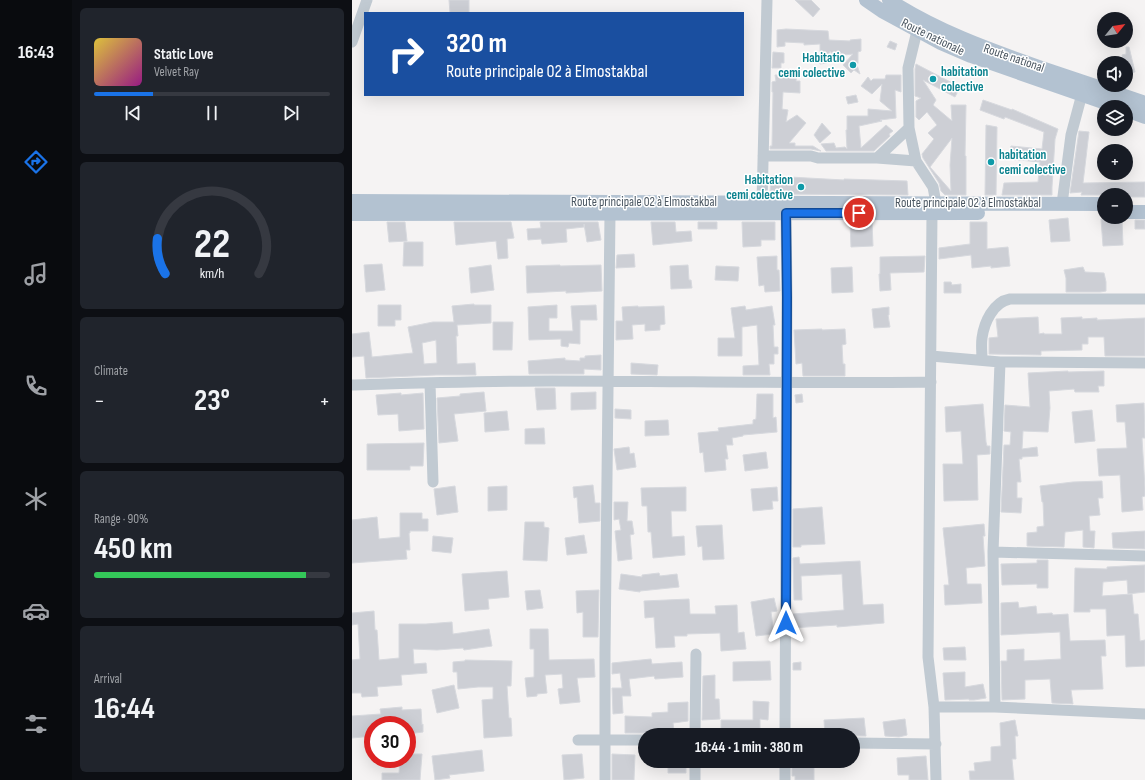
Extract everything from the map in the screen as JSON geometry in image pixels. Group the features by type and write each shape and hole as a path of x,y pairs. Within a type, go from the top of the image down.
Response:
{"main road":[{"name":"Route nationale","path":"866,0 882,11 941,43 972,56 1098,100"},
{"name":"Route national","path":"889,0 930,24 977,45 1145,103"},
{"path":"1133,113 1145,117"},
{"name":"Route principale 02 à Elmostakbal","path":"352,201 762,203 1097,212"},
{"name":"Route principale 02 à Elmostakbal","path":"352,214 786,213 1097,204"},
{"path":"1133,204 1145,204"},
{"path":"1133,212 1145,212"}],"street":[{"path":"352,42 367,0"},
{"path":"762,203 768,0"},
{"path":"917,31 908,68 909,128 916,161 933,188 934,208 930,356 928,657 934,707 936,780"},
{"path":"1062,204 1071,135 1082,94"},
{"path":"877,158 909,128"},
{"path":"763,156 877,158 916,161"},
{"path":"785,728 787,383 786,213"},
{"path":"605,780 610,214"},
{"path":"982,360 982,338 986,325 995,308 1004,300 1145,299"},
{"path":"930,356 1000,362 1145,362"},
{"path":"995,707 993,552 1000,362"},
{"path":"352,385 552,381 787,383 931,382"},
{"path":"430,383 433,482"},
{"path":"993,552 1145,556"},
{"path":"695,728 696,654"},
{"path":"934,707 995,707 1145,714"},
{"path":"578,740 638,740"},
{"path":"860,743 936,744"},
{"path":"695,768 695,780"},
{"path":"785,768 785,780"}],"building":[{"path":"449,0 469,0 469,12 450,12"},
{"path":"795,0 811,0 820,9 813,17"},
{"path":"777,30 828,31 829,40 850,41 861,39 861,51 858,52 857,65 860,74 854,70 851,73 843,65 853,54 834,56 830,51 829,60 827,59 827,63 820,64 820,44 804,45 804,43 785,42 785,46 777,47"},
{"path":"890,41 897,44 895,50 887,47"},
{"path":"1126,48 1129,48 1131,56 1122,56 1126,54"},
{"path":"773,52 784,53 784,63 781,63 781,68 772,68"},
{"path":"916,64 960,87 955,97 923,80 936,100 933,105 952,121 951,105 966,105 966,195 945,195 941,191 939,183 923,158 922,154 934,139 928,133 937,125 927,112 919,120 916,117 916,101 921,98 915,96","holes":["952,138 950,165 951,191 930,167"]},
{"path":"775,75 797,76 796,81 800,81 800,93 783,92 782,109 788,110 786,122 797,115 806,123 789,143 795,143 795,146 813,146 821,151 811,149 770,149 770,146 772,146 772,82 776,81"},
{"path":"886,75 901,75 901,92 895,90 896,118 880,120 882,121 859,126 861,148 886,125 893,131 889,134 890,136 874,151 826,151 821,144 834,143 836,148 845,147 847,149 847,116 868,116 868,109 892,111 880,101 882,84 872,94 861,86 868,77 871,81 873,79 885,79"},
{"path":"856,95 858,102 848,104 846,97"},
{"path":"983,100 1012,109 1058,129 1055,139 1052,195 1002,195 1004,183 1038,182 1040,162 1008,159 1011,146 1042,149 1044,132 1005,117 1004,119 980,110"},
{"path":"822,123 831,133 820,143 814,135"},
{"name":"habitation cemi colective","path":"986,125 997,127 996,195 985,195"},
{"path":"1079,131 1089,132 1083,183 1145,182 1145,197 1133,197 1133,188 1097,188 1097,195 1081,195 1082,192 1070,193"},
{"path":"771,176 844,180 907,181 908,195 770,194"},
{"path":"1068,218 1070,241 1051,242 1049,220"},
{"path":"1135,220 1145,220 1145,229 1135,229"},
{"path":"387,222 405,222 407,241 389,242"},
{"path":"454,222 511,222 514,238 507,239 508,258 498,259 496,241 456,245"},
{"path":"540,222 598,222 601,240 587,242 584,224 584,227 566,229 567,242 542,244 541,239 528,240 527,229 541,228"},
{"path":"651,222 675,222 676,232 691,231 692,241 653,245"},
{"path":"698,222 717,222 717,229 698,229"},
{"path":"742,222 775,222 775,240 761,240 761,246 743,247"},
{"path":"850,222 872,222 873,246 851,247"},
{"path":"970,222 987,222 987,249 1008,247 1010,266 972,268 971,255 939,259 939,248 970,244"},
{"path":"1101,224 1122,224 1123,245 1103,246"},
{"path":"404,242 423,242 423,266 403,266"},
{"path":"634,254 635,267 616,268 617,255"},
{"path":"777,256 780,291 765,292 764,285 759,286 757,257"},
{"path":"925,256 924,272 890,273 891,290 880,291 880,257"},
{"path":"382,264 385,290 366,292 364,265"},
{"path":"491,265 494,290 471,293 469,268"},
{"path":"601,265 602,291 527,293 526,266"},
{"path":"688,265 689,280 691,280 692,288 671,289 670,266"},
{"path":"716,266 739,267 738,281 715,280"},
{"path":"852,267 853,292 832,293 831,268"},
{"path":"1083,267 1085,272 1104,273 1106,291 1066,292 1066,278 1064,270"},
{"path":"944,282 951,282 952,285 961,284 961,293 944,293"},
{"path":"474,304 491,305 491,323 457,325 457,364 475,363 476,375 366,378 364,356 352,357 352,334 369,332 372,357 413,353 408,327 433,322 454,322 452,306","holes":["436,340 437,363 424,364 422,343"]},
{"path":"378,305 401,305 401,320 395,320 395,326 378,326"},
{"path":"557,305 557,318 549,318 549,331 573,331 571,306 596,305 597,320 580,320 580,344 569,343 568,347 561,346 561,339 529,340 528,307"},
{"path":"664,306 665,324 660,325 660,330 645,331 645,324 632,325 633,339 616,340 616,321 623,321 622,307"},
{"path":"745,306 746,310 772,306 775,325 773,325 774,347 778,347 778,354 774,354 774,364 769,364 770,375 743,375 743,366 759,365 757,325 742,327 742,356 718,356 718,338 735,338 731,308"},
{"path":"889,307 888,315 890,327 874,328 872,309"},
{"path":"1038,317 1039,334 1062,334 1061,318 1082,317 1082,319 1097,318 1097,320 1145,318 1145,356 1105,356 1104,337 1088,337 1088,344 1082,344 1082,350 1041,351 1041,355 989,354 989,338 998,337 996,319"},
{"path":"493,322 513,322 512,350 493,350"},
{"path":"845,329 846,344 842,345 845,376 803,376 802,363 796,364 794,330"},
{"path":"601,355 601,370 584,369 584,374 529,374 528,361 565,358 565,360 580,361 580,358 585,358 585,356"},
{"path":"631,363 658,365 657,375 631,374"},
{"path":"1104,371 1104,386 1098,386 1099,392 1075,392 1074,389 1049,391 1050,408 1048,432 1023,431 1022,449 1037,447 1038,456 1022,457 1022,459 1019,459 1021,482 1017,482 1017,498 1022,498 1021,513 1001,512 1004,445 1010,445 1011,432 1004,431 1005,405 1030,407 1028,373"},
{"path":"535,388 555,388 556,409 537,410"},
{"path":"484,392 486,411 454,414 458,441 439,443 437,398"},
{"path":"596,392 596,409 571,410 571,393"},
{"path":"401,393 401,395 423,393 424,429 399,431 398,414 378,415 376,395"},
{"path":"757,394 773,394 773,418 776,417 777,432 743,435 732,438 733,445 726,445 728,459 725,459 726,470 705,472 703,452 700,453 698,433 719,431 718,428 753,424 753,420 756,419"},
{"path":"802,394 803,402 796,403 795,395"},
{"path":"1144,403 1145,438 1142,438 1145,496 1142,497 1143,510 1122,512 1120,475 1099,476 1097,449 1127,448 1125,422 1117,422 1116,405"},
{"path":"983,404 986,442 987,446 990,446 990,454 977,455 978,500 944,501 943,464 963,464 961,431 946,432 945,407"},
{"path":"615,409 631,410 631,419 615,418"},
{"path":"1092,410 1095,441 1075,443 1072,412"},
{"path":"507,411 509,430 485,432 484,413"},
{"path":"668,420 669,435 645,436 645,421"},
{"path":"544,428 545,444 525,444 525,429"},
{"path":"424,443 423,466 410,466 410,470 367,470 367,444"},
{"path":"629,447 630,454 634,453 636,467 617,470 614,449"},
{"path":"766,452 768,468 745,471 743,455"},
{"path":"1102,481 1103,498 1098,498 1100,515 1089,516 1090,531 1095,531 1094,548 1083,547 1083,530 1065,532 1064,547 1027,546 1027,533 1037,532 1037,527 1044,526 1043,502 1040,486 1073,482"},
{"path":"593,485 595,503 600,503 600,521 579,523 577,497 574,498 573,487"},
{"path":"455,486 458,512 437,515 434,489"},
{"path":"507,486 507,510 488,511 488,487"},
{"path":"686,487 686,511 671,511 672,537 684,536 685,555 653,558 651,532 648,532 647,506 642,506 641,488"},
{"path":"777,487 778,501 772,501 773,509 753,511 751,489"},
{"path":"614,502 628,502 627,521 632,521 634,534 630,535 632,559 618,561 615,531 621,530 619,519 614,520"},
{"path":"822,507 825,544 801,545 801,547 793,547 793,509"},
{"path":"400,513 422,513 422,519 428,519 428,531 410,531 410,550 406,550 407,559 352,563 352,520 377,517 379,539 400,537"},
{"path":"525,522 544,522 544,527 549,528 547,561 523,560"},
{"path":"984,524 985,536 983,536 985,566 966,568 967,584 981,584 982,603 945,605 944,585 949,585 943,528"},
{"path":"722,525 724,559 703,560 702,546 698,547 696,526"},
{"path":"1145,531 1145,549 1113,548 1112,533"},
{"path":"584,535 587,553 567,555 565,538"},
{"path":"433,536 453,538 451,553 432,551"},
{"path":"799,557 800,564 860,561 863,605 883,604 884,623 837,627 837,625 792,628 793,614 844,610 842,574 801,576 802,600 794,600 793,558"},
{"path":"1037,560 1048,560 1048,588 1037,588 1037,584 1002,585 1001,564 1037,563"},
{"path":"1145,565 1145,592 1128,594 1127,580 1103,582 1102,596 1132,594 1134,614 1138,614 1140,641 1145,640 1145,666 1126,667 1125,635 1107,636 1106,609 1090,609 1090,612 1074,612 1075,568 1107,569 1107,567"},
{"path":"507,571 509,597 488,599 489,609 465,611 462,574"},
{"path":"659,573 660,576 677,574 679,587 640,592 619,589 621,574 642,577 642,575"},
{"path":"540,590 543,608 527,610 525,591"},
{"path":"599,590 598,637 583,637 583,612 577,613 576,591"},
{"path":"774,598 777,611 771,612 774,634 756,636 751,602"},
{"path":"689,599 690,614 716,614 715,606 737,605 738,633 744,632 746,649 721,651 720,633 674,636 675,647 656,648 654,617 645,618 644,601"},
{"path":"1018,602 1019,608 1036,606 1037,614 1068,614 1070,641 1105,640 1106,656 1101,656 1103,689 1071,690 1073,704 1052,703 1050,679 1025,680 1025,699 1002,700 1001,661 1007,661 1007,650 1024,649 1024,661 1061,659 1060,632 1001,635 1001,603"},
{"path":"374,611 379,660 399,658 399,624 452,622 453,634 489,629 492,646 464,650 463,648 437,650 413,649 414,664 426,663 427,673 401,675 402,685 377,687 378,696 362,697 361,693 352,693 352,660 360,659 358,624 352,625 352,613"},
{"path":"530,629 548,629 549,660 594,659 595,677 577,678 580,702 560,704 558,689 563,688 562,674 545,675 547,693 527,697 525,678 534,677 534,649 530,649"},
{"path":"965,647 966,660 944,660 943,648"},
{"path":"651,659 652,664 682,662 683,677 655,679 654,676 629,679 631,696 622,696 623,713 613,714 612,688 622,688 620,673 612,674 612,663"},
{"path":"465,660 512,661 511,686 507,686 512,736 484,738 482,700 493,699 493,687 458,689 457,672 453,672 453,662"},
{"path":"770,661 771,680 733,681 733,662"},
{"path":"801,662 801,670 793,670 793,663"},
{"path":"965,672 965,687 983,684 986,698 974,700 945,700 943,673"},
{"path":"715,675 715,699 719,699 720,719 702,720 703,676"},
{"path":"454,685 459,708 437,713 432,690"},
{"path":"753,701 769,702 768,720 760,719 760,728 721,728 721,720 753,720"},
{"path":"688,702 688,721 673,723 674,728 638,728 638,733 625,733 625,716 652,717 652,713 668,712 668,703"},
{"path":"402,707 402,710 421,709 423,732 416,733 416,716 364,716 364,737 352,738 352,716 381,714 380,709"},
{"path":"864,718 866,736 860,736 860,728 825,728 824,720"},
{"path":"905,719 907,735 899,737 885,736 883,722"},
{"path":"1015,720 1018,736 1015,736 1016,759 1012,759 1014,780 970,780 969,771 975,771 974,763 991,761 991,747 1001,746 1000,723"},
{"path":"482,750 484,771 449,775 450,778 435,780 432,756"},
{"path":"416,754 422,754 420,780 382,780 382,773 399,773 399,768 416,768"},
{"path":"582,754 584,778 564,780 562,755"},
{"path":"612,754 635,755 634,780 612,780"},
{"path":"926,756 928,780 909,780 909,775 898,775 897,758"},
{"path":"668,768 686,768 686,773 668,773"},
{"path":"792,768 814,768 814,780 795,780 795,776 792,776"}],"place":[{"name":"Habitatio cemi colective","path":"853,65"},
{"name":"habitation colective","path":"933,79"},
{"name":"habitation cemi colective","path":"991,162"},
{"name":"Habitation cemi colective","path":"801,187"}],"route":[{"path":"786,623 786,213 859,213"}]}
